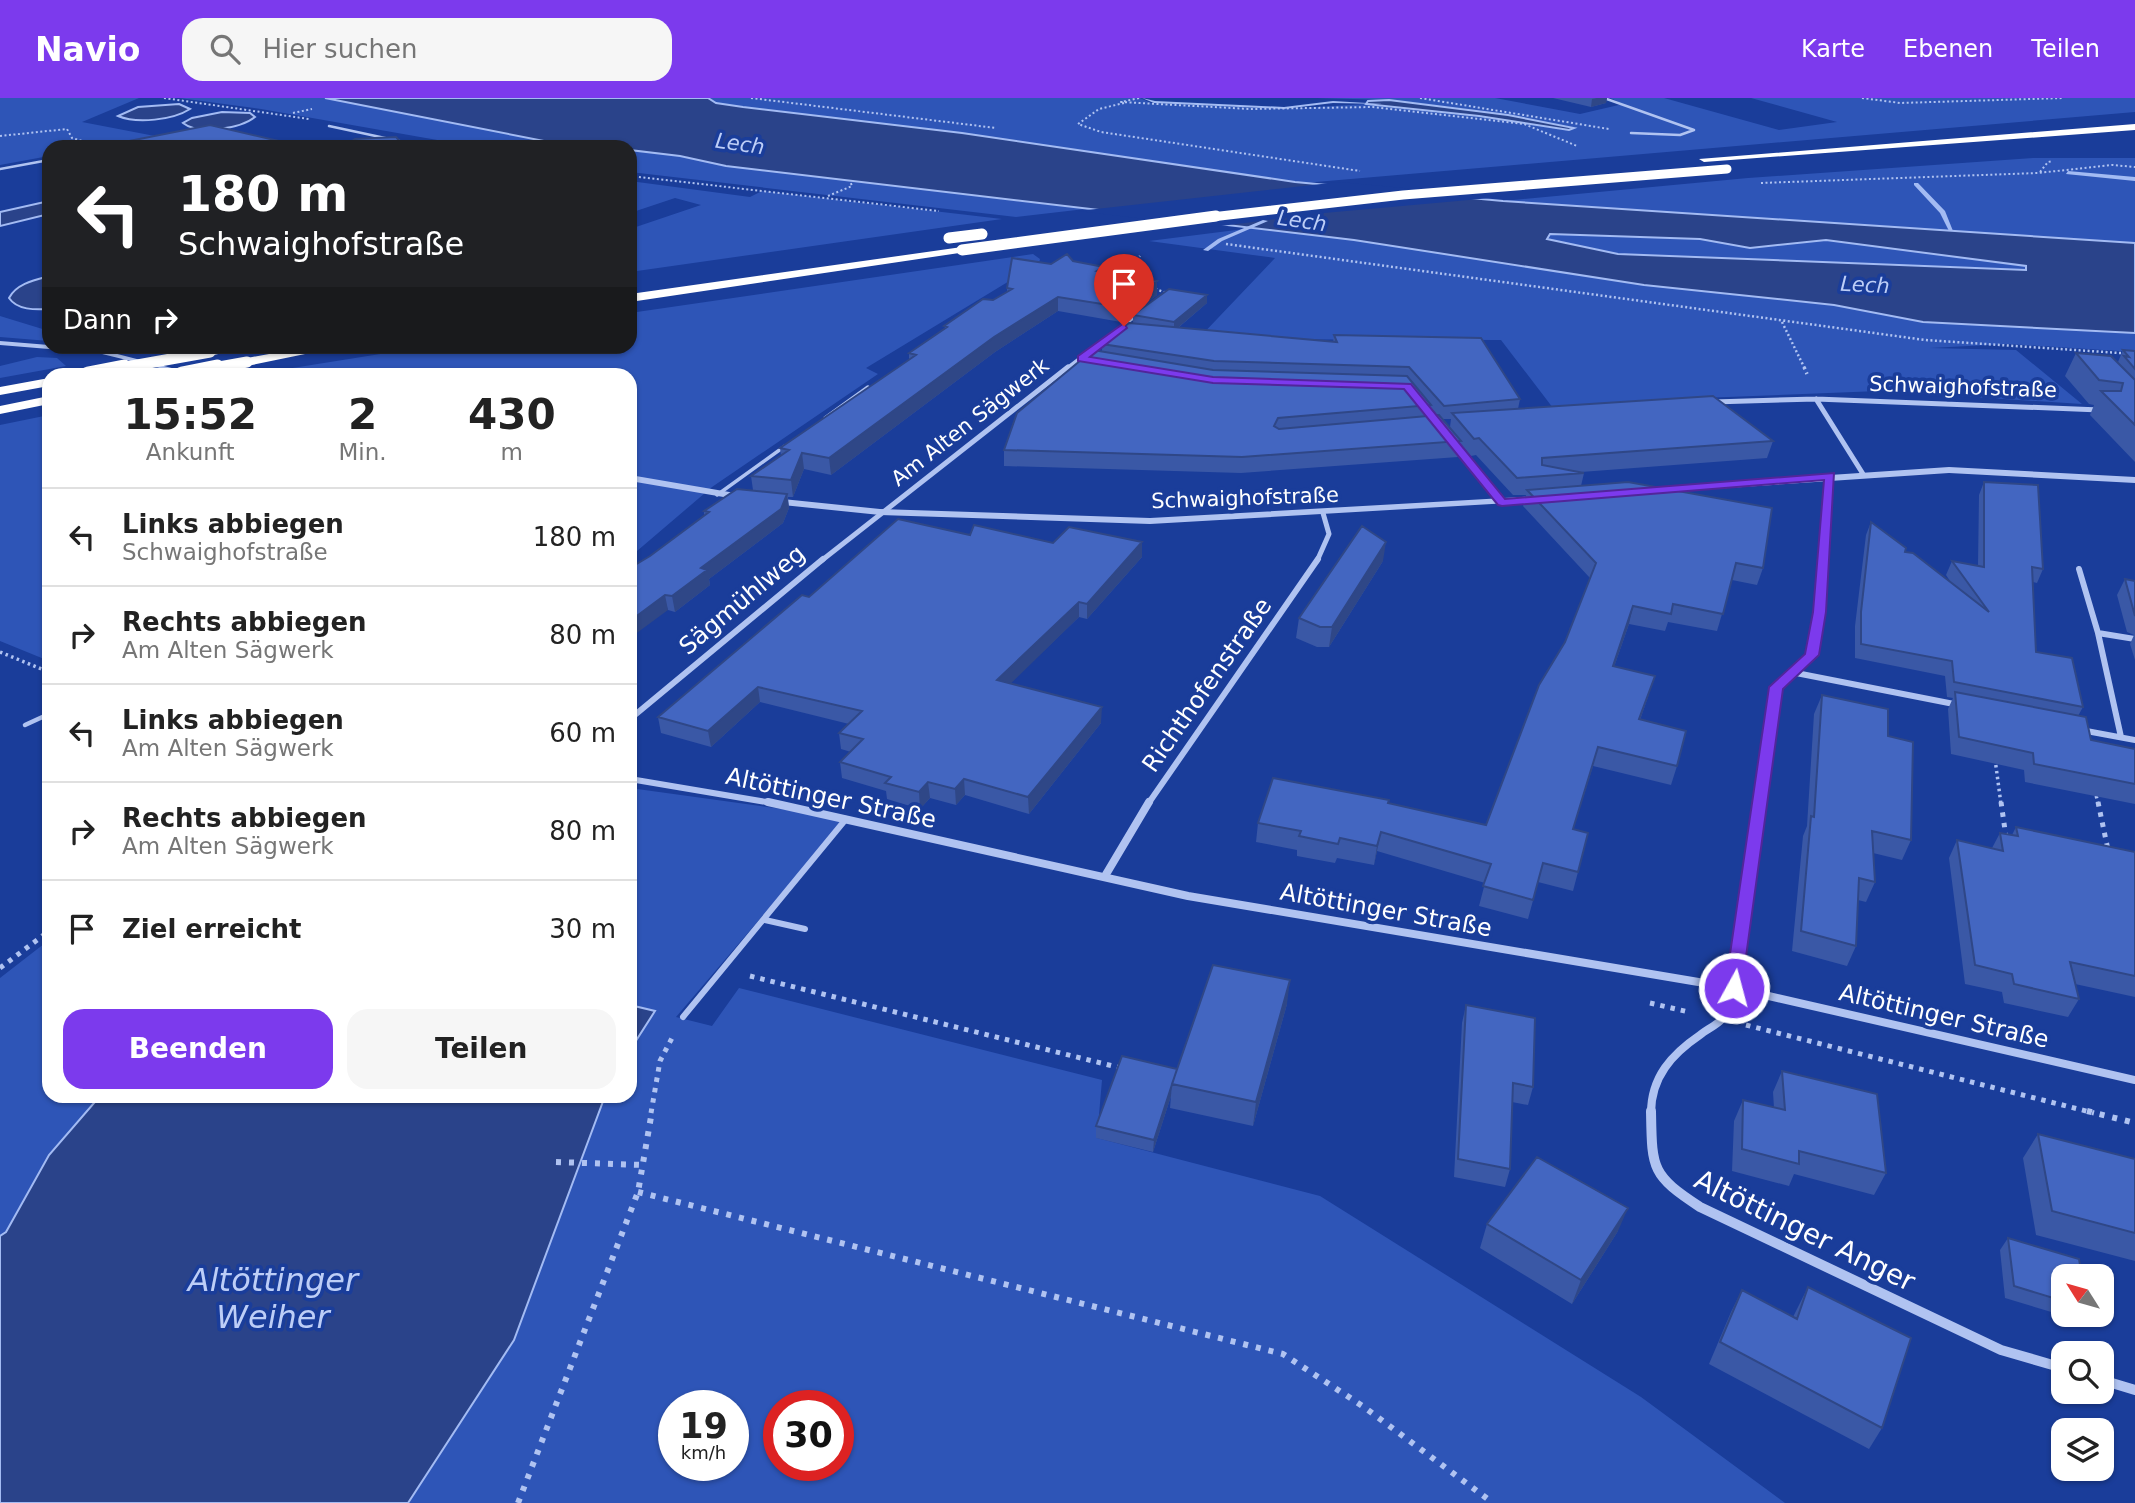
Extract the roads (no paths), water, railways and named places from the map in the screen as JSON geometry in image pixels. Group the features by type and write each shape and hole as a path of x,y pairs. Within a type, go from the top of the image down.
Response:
{"highway":[{"path":"1691,160 2135,127"},
{"path":"637,297 1233,214 1403,195 1741,168"},
{"path":"1326,192 1482,177"},
{"path":"935,240 989,233"},
{"path":"121,368 199,354"},
{"path":"214,368 292,354"},
{"path":"0,391 42,383"},
{"path":"0,410 42,401"}],"street":[{"path":"1604,98 1694,130 1680,135 1631,133"},
{"name":"Am Alten Sägwerk","path":"880,512 991,424 1082,359 1166,293"},
{"path":"0,343 42,346"},
{"path":"111,354 169,368"},
{"name":"Am Alten Sägwerk","path":"1082,359 1095,361"},
{"path":"1816,399 1863,474"},
{"name":"Schwaighofstraße","path":"1706,402 1816,399 2108,410"},
{"path":"1445,436 1502,502"},
{"path":"1644,491 1830,476 1949,470 2135,480"},
{"path":"1734,988 1776,687 1812,655 1819,612 1830,476"},
{"name":"Schwaighofstraße","path":"637,479 717,495 880,512 1150,521 1554,498"},
{"name":"Sägmühlweg","path":"637,713 880,512"},
{"name":"Richthofenstraße","path":"1105,876 1146,807 1319,558 1329,534 1323,513"},
{"path":"2079,569 2098,633 2122,737"},
{"path":"2098,633 2135,639"},
{"path":"1791,672 1968,707"},
{"path":"2070,727 2135,740"},
{"name":"Altöttinger Straße","path":"637,780 846,818 1188,896 1734,988 2135,1080"},
{"name":"Altöttinger Anger","path":"1734,988 1722,1019 1693,1039 1662,1067 1651,1101 1652,1155 1665,1184 1700,1207 2001,1350 2051,1365"},
{"path":"2114,1384 2135,1390"}],"lane":[{"path":"329,126 395,140"},
{"path":"0,169 42,161"},
{"path":"822,419 868,387"},
{"path":"717,495 788,444"},
{"path":"25,725 42,717"},
{"path":"683,1017 846,818"},
{"path":"765,920 805,929"}],"water":[{"name":"Lech","path":"325,98 708,98 716,103 743,107 962,133 1295,182 1503,201 2135,243 2135,333 1923,322 1834,305 1644,285 1354,240 726,166 680,156 637,151 637,140 539,140","holes":["1550,234 1700,239 1750,248 1826,240 2026,266 2026,270 1618,254 1547,239"]},
{"path":"1389,100 1508,115 1574,128 1569,130 1479,116 1366,104 1368,101"},
{"path":"179,104 190,109 155,120 135,120 118,116 138,107"},
{"path":"222,112 250,113 255,117 240,125 208,130 183,123 192,118"},
{"path":"42,203 42,216 0,226 0,212"},
{"path":"42,278 42,309 21,307 9,298 21,286"},
{"path":"637,1007 655,1011 637,1039"},
{"name":"Altöttinger Weiher","path":"94,1103 602,1103 514,1340 408,1503 0,1503 0,1236 6,1232 49,1155"}],"waterway":[{"path":"1144,98 1154,102 1284,108 1333,102 1382,104"},
{"path":"2068,173 2135,179"},
{"path":"1916,184 1943,212 1951,230"},
{"path":"1206,250 1220,240 1265,221"}]}
